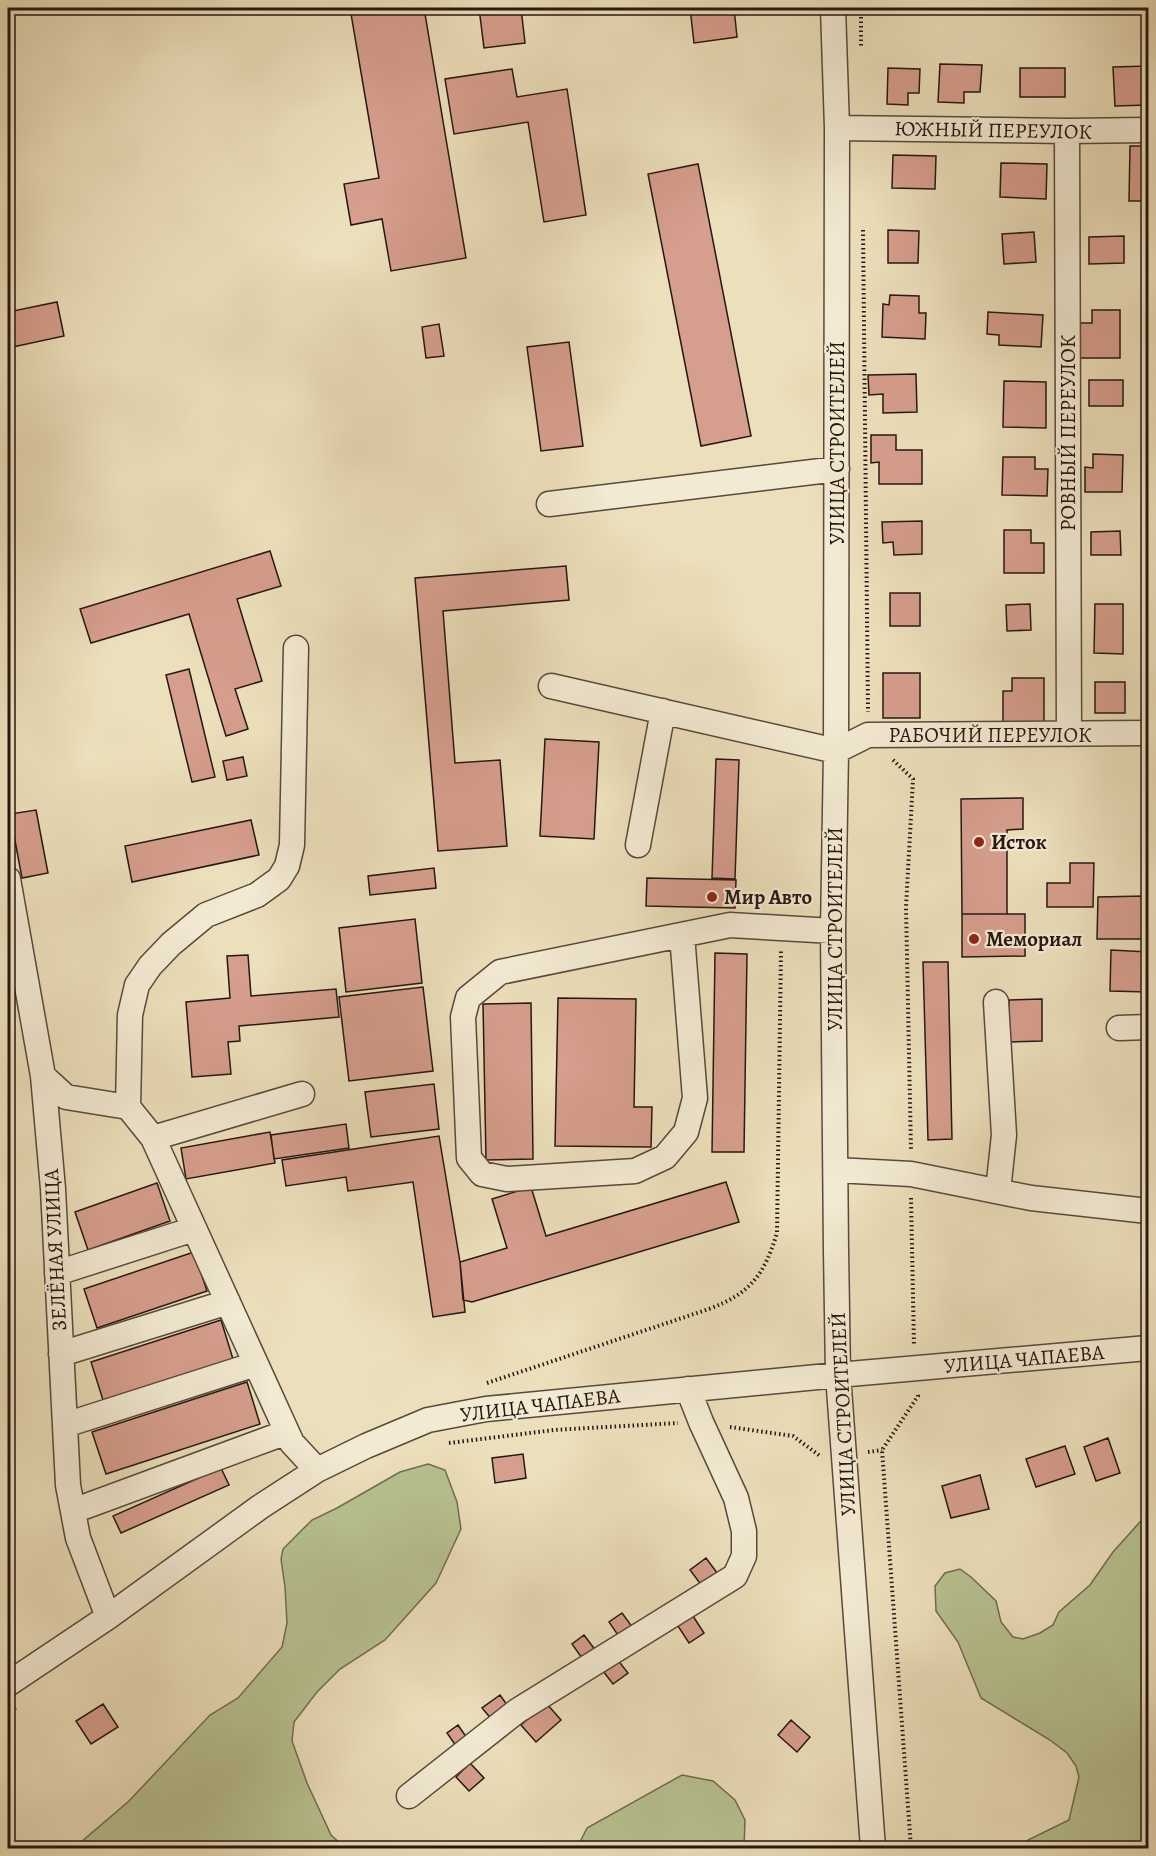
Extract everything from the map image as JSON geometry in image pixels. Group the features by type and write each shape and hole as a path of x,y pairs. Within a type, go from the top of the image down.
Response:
{"street":[{"name":"УЛИЦА СТРОИТЕЛЕЙ","path":"833,8 837,128 836,751 833,931 838,1375 873,1848"},
{"name":"ЮЖНЫЙ ПЕРЕУЛОК","path":"837,128 1149,130"},
{"name":"РОВНЫЙ ПЕРЕУЛОК","path":"1067,131 1069,734"},
{"path":"549,504 837,469"},
{"path":"296,648 292,845 287,866 279,879 257,895 206,915 171,944 150,966 137,986 130,1015 128,1107 153,1138 292,1443 317,1470"},
{"path":"551,686 836,751"},
{"path":"638,845 663,711"},
{"name":"РАБОЧИЙ ПЕРЕУЛОК","path":"836,751 868,735 1149,733"},
{"name":"ЗЕЛЁНАЯ УЛИЦА","path":"8,879 18,991 43,1076 52,1189 68,1485 78,1538 108,1617"},
{"path":"682,934 695,1098 686,1132 665,1157 635,1172 507,1179 483,1174 469,1158 463,1017 468,998 500,972 682,934 730,925 833,931"},
{"path":"996,1002 1004,1135 998,1191"},
{"path":"1119,1028 1149,1027"},
{"path":"43,1076 66,1097 128,1107"},
{"path":"153,1138 302,1094"},
{"path":"836,1170 911,1173 1031,1198 1149,1211"},
{"path":"57,1273 194,1229"},
{"path":"61,1354 228,1302"},
{"name":"УЛИЦА ЧАПАЕВА","path":"8,1683 108,1617 260,1507 317,1470 428,1420 486,1409 1149,1348"},
{"path":"65,1425 256,1364"},
{"path":"409,1796 517,1711 735,1576 744,1556 744,1531 736,1498 700,1422 688,1389"},
{"path":"73,1511 287,1432"}],"path":[{"path":"861,8 861,48"},
{"path":"863,224 868,735 913,779 906,907 914,1368 918,1396 882,1450 911,1848"},
{"path":"480,1386 730,1301 748,1287 762,1270 771,1252 778,1224 782,928"},
{"path":"438,1444 554,1430 700,1422 793,1436 821,1456"},
{"path":"8,1713 17,1707"}],"green space":[{"path":"428,1464 445,1470 457,1502 461,1529 436,1583 385,1640 340,1669 317,1692 294,1722 292,1741 307,1783 331,1835 345,1848 74,1848 129,1801 210,1715 238,1698 282,1647 287,1623 281,1559 283,1549 312,1520 400,1472"},
{"path":"1148,1513 1148,1848 1026,1848 1028,1840 1069,1820 1079,1777 1076,1766 1067,1753 1050,1740 981,1698 958,1642 936,1611 935,1586 945,1573 960,1569 996,1601 1001,1622 1013,1637 1023,1639 1053,1625 1059,1612 1090,1585 1113,1552"},
{"path":"682,1775 713,1781 735,1800 745,1820 744,1848 577,1848 587,1828"}],"building":[{"path":"350,8 424,8 466,258 391,271 382,219 351,225 344,184 379,178"},
{"path":"479,8 521,8 525,43 484,48"},
{"path":"690,8 734,8 737,37 694,43"},
{"path":"940,64 982,65 980,92 964,92 964,103 938,102"},
{"path":"1148,66 1148,105 1115,106 1113,67"},
{"path":"888,68 920,69 919,93 908,93 908,105 887,104"},
{"path":"1020,68 1065,68 1065,97 1020,97"},
{"path":"512,69 517,97 567,89 586,215 544,222 528,122 454,134 445,79"},
{"path":"1130,146 1148,146 1148,201 1129,201"},
{"path":"893,155 936,156 935,189 892,188"},
{"path":"1001,163 1047,164 1046,199 1000,197"},
{"path":"698,164 751,436 701,446 648,174"},
{"path":"888,230 919,231 918,263 888,263"},
{"path":"1034,232 1036,262 1004,264 1002,234"},
{"path":"1124,236 1124,263 1089,264 1089,237"},
{"path":"890,295 919,296 919,313 926,313 925,339 882,337 883,304 889,305"},
{"path":"57,302 64,336 8,348 8,312"},
{"path":"1092,310 1120,310 1120,358 1078,358 1078,323 1092,323"},
{"path":"988,312 1043,315 1041,347 999,345 999,335 987,334"},
{"path":"439,324 444,356 426,358 422,327"},
{"path":"569,342 583,446 541,451 527,347"},
{"path":"916,374 917,412 883,413 883,394 869,395 868,375"},
{"path":"1089,380 1123,380 1123,406 1089,406"},
{"path":"1004,381 1046,382 1046,428 1003,427"},
{"path":"871,435 896,435 896,450 922,450 922,484 879,484 879,462 871,463"},
{"path":"1093,454 1123,455 1122,492 1085,492 1085,467 1093,468"},
{"path":"1003,457 1035,457 1035,469 1048,469 1047,496 1002,495"},
{"path":"922,521 922,554 894,555 893,542 883,543 882,522"},
{"path":"1004,530 1031,530 1031,543 1044,543 1044,573 1004,573"},
{"path":"1120,531 1121,555 1091,555 1091,532"},
{"path":"270,551 281,586 237,599 262,681 235,689 248,729 226,736 189,614 91,643 80,609"},
{"path":"566,566 569,600 443,611 455,763 500,760 507,846 438,851 415,578"},
{"path":"890,593 920,593 920,626 890,626"},
{"path":"1030,604 1031,630 1007,631 1006,605"},
{"path":"1095,604 1123,604 1123,654 1094,653"},
{"path":"189,669 215,777 192,782 166,675"},
{"path":"883,673 920,673 920,718 883,718"},
{"path":"1012,678 1044,678 1044,723 1003,723 1003,691 1012,691"},
{"path":"1095,682 1125,682 1125,713 1095,713"},
{"path":"545,739 599,742 594,839 540,836"},
{"path":"243,757 247,776 227,780 223,761"},
{"path":"716,759 739,760 735,879 712,878"},
{"path":"1023,798 1023,829 1007,830 1007,914 962,914 961,799"},
{"path":"36,810 48,873 22,878 10,814"},
{"path":"251,820 259,855 132,882 125,846"},
{"path":"1070,863 1094,863 1093,907 1047,907 1047,883 1070,883"},
{"path":"434,868 436,888 370,895 368,876"},
{"path":"647,878 736,880 735,908 646,906"},
{"path":"1145,896 1146,939 1097,939 1098,897"},
{"path":"962,914 1025,914 1025,956 962,957"},
{"path":"415,919 422,983 346,992 339,928"},
{"path":"1111,950 1148,952 1148,992 1110,991"},
{"path":"715,953 747,954 744,1152 712,1152"},
{"path":"248,955 251,996 336,989 339,1017 239,1026 240,1041 228,1042 231,1074 192,1077 186,1002 230,998 227,956"},
{"path":"923,962 948,962 952,1139 928,1140"},
{"path":"423,987 433,1071 349,1081 339,997"},
{"path":"558,998 636,999 634,1107 652,1107 651,1147 555,1146"},
{"path":"1042,999 1042,1041 1009,1042 1009,1000"},
{"path":"531,1003 533,1159 486,1160 483,1004"},
{"path":"434,1084 439,1129 371,1137 365,1092"},
{"path":"346,1124 349,1148 274,1159 271,1135"},
{"path":"270,1132 275,1163 186,1179 181,1148"},
{"path":"439,1136 460,1262 465,1312 433,1317 413,1182 348,1191 346,1177 286,1186 282,1160"},
{"path":"726,1182 739,1222 472,1302 463,1300 460,1262 507,1248 492,1199 531,1187 546,1236"},
{"path":"157,1183 170,1221 88,1250 75,1212"},
{"path":"194,1252 207,1291 97,1328 84,1289"},
{"path":"221,1320 233,1359 103,1400 91,1362"},
{"path":"247,1382 260,1424 106,1474 92,1432"},
{"path":"1108,1438 1120,1473 1096,1481 1084,1447"},
{"path":"1065,1446 1075,1474 1036,1487 1026,1459"},
{"path":"523,1454 526,1478 495,1483 492,1458"},
{"path":"221,1468 229,1485 121,1533 113,1516"},
{"path":"980,1475 989,1509 951,1518 942,1486"},
{"path":"706,1558 718,1574 702,1586 690,1570"},
{"path":"622,1613 633,1628 620,1638 609,1622"},
{"path":"691,1613 704,1633 689,1643 676,1623"},
{"path":"584,1635 596,1651 584,1661 572,1644"},
{"path":"617,1659 628,1673 613,1684 603,1671"},
{"path":"500,1695 510,1709 493,1721 482,1708"},
{"path":"546,1703 561,1720 536,1742 521,1725"},
{"path":"103,1704 118,1727 91,1744 76,1721"},
{"path":"791,1720 810,1737 797,1752 778,1735"},
{"path":"458,1725 467,1738 456,1746 447,1733"},
{"path":"470,1763 484,1778 469,1791 456,1777"}],"place":[{"name":"Исток","path":"979,842"},
{"name":"Мир Авто","path":"712,897"},
{"name":"Мемориал","path":"974,939"}]}
